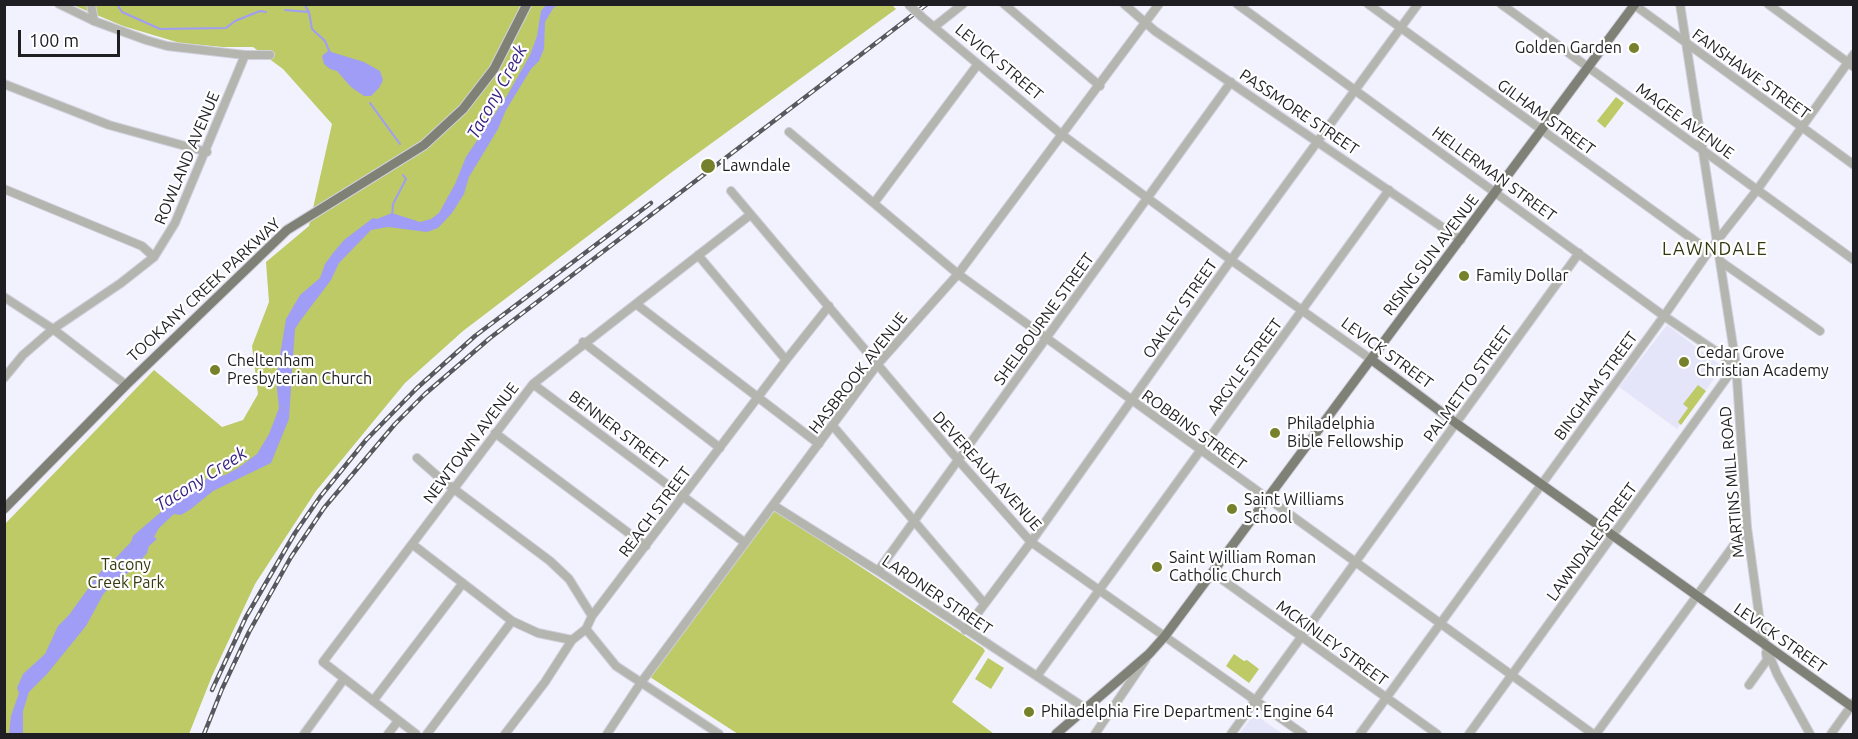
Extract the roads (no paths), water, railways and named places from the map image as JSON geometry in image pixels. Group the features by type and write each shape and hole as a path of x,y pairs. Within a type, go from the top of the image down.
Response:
{"main road":[{"name":"TOOKANY CREEK PARKWAY","path":"4,509 126,385 287,230 424,145 463,109 494,69 527,4"},
{"name":"RISING SUN AVENUE","path":"1056,735 1149,654 1165,636 1634,5"},
{"name":"LEVICK STREET","path":"1372,360 1613,537 1852,705"}],"street":[{"path":"59,4 94,21 167,46 270,56"},
{"path":"91,4 94,21"},
{"path":"934,27 963,4"},
{"path":"1004,4 1100,86"},
{"name":"PASSMORE STREET","path":"1124,4 1155,31 1461,240"},
{"name":"HASBROOK AVENUE","path":"607,735 640,684 877,365 958,274 1159,4"},
{"name":"HELLERMAN STREET","path":"1237,4 1664,316 1736,365"},
{"name":"GILHAM STREET","path":"1368,4 1709,251"},
{"name":"OAKLEY STREET","path":"965,630 1031,542 1231,260 1418,4"},
{"name":"MAGEE AVENUE","path":"1501,4 1854,260"},
{"name":"MARTINS MILL ROAD","path":"1680,4 1736,365 1747,527 1765,645 1777,674 1810,735"},
{"path":"1768,4 1850,65"},
{"name":"FANSHAWE STREET","path":"1634,5 1687,46 1854,165"},
{"name":"LEVICK STREET","path":"910,6 1061,134 1231,260 1372,360"},
{"name":"BINGHAM STREET","path":"1359,735 1709,251 1850,65 1854,54"},
{"name":"ROWLAND AVENUE","path":"4,378 23,355 53,329 121,283 154,257 176,223 245,55"},
{"path":"874,203 978,64"},
{"name":"SHELBOURNE STREET","path":"878,571 1231,82"},
{"path":"4,84 109,125 207,152"},
{"name":"ROBBINS STREET","path":"789,132 958,274 1046,340 1595,735"},
{"path":"4,189 142,246 154,257"},
{"name":"ARGYLE STREET","path":"1037,676 1389,190"},
{"name":"DEVEREAUX AVENUE","path":"731,191 959,461 1031,542 1303,735"},
{"name":"NEWTOWN AVENUE","path":"344,680 323,662 533,384 750,215"},
{"name":"PALMETTO STREET","path":"1230,735 1579,253"},
{"path":"698,255 786,360"},
{"path":"1720,261 1820,331"},
{"path":"4,297 53,329 126,385"},
{"path":"636,304 819,444"},
{"name":"REACH STREET","path":"505,735 572,640 586,629 592,616 829,306"},
{"path":"584,342 720,448"},
{"name":"LAWNDALE STREET","path":"1469,735 1736,365"},
{"name":"BENNER STREET","path":"533,384 744,542"},
{"path":"833,426 984,603"},
{"path":"495,433 646,546"},
{"path":"417,458 454,489 550,561 569,579 592,616"},
{"name":"LARDNER STREET","path":"773,505 878,571 1085,708"},
{"path":"1595,735 1747,527"},
{"path":"412,544 512,621 538,633 572,640"},
{"name":"MCKINLEY STREET","path":"1212,573 1437,735"},
{"path":"373,701 463,583"},
{"path":"427,735 512,621"},
{"path":"586,629 616,666 719,735"},
{"path":"1749,685 1767,660 1765,645"},
{"path":"1095,735 1149,654"},
{"path":"304,735 344,680 416,735"},
{"path":"1831,735 1852,705"},
{"path":"388,735 398,721"}],"waterway":[{"path":"117,4 122,12 160,29 226,28 235,21 260,11 266,12"},
{"path":"304,4 309,12"},
{"path":"285,10 309,12 312,29 325,41 330,53"},
{"path":"370,103 400,144"},
{"path":"392,216 393,204 406,179 403,175"}],"railway":[{"path":"204,734 249,632 291,557 324,508 395,424 425,394 490,338 927,4"},
{"path":"212,690 246,617 295,533 320,497 366,440 417,388 475,336 651,203"}],"place":[{"name":"Golden Garden","path":"1634,48"},
{"name":"Lawndale","path":"708,166"},
{"name":"Family Dollar","path":"1464,276"},
{"name":"Cedar Grove Christian Academy","path":"1684,362"},
{"name":"Cheltenham Presbyterian Church","path":"215,370"},
{"name":"Philadelphia Bible Fellowship","path":"1275,433"},
{"name":"Saint Williams School","path":"1232,509"},
{"name":"Saint William Roman Catholic Church","path":"1157,567"},
{"name":"Philadelphia Fire Department : Engine 64","path":"1029,712"}],"district":[{"name":"LAWNDALE","path":"1715,249"}],"water label":[{"name":"Tacony Creek","path":"497,92"},
{"name":"Tacony Creek","path":"201,479"}],"park label":[{"name":"Tacony Creek Park","path":"126,574"}]}
